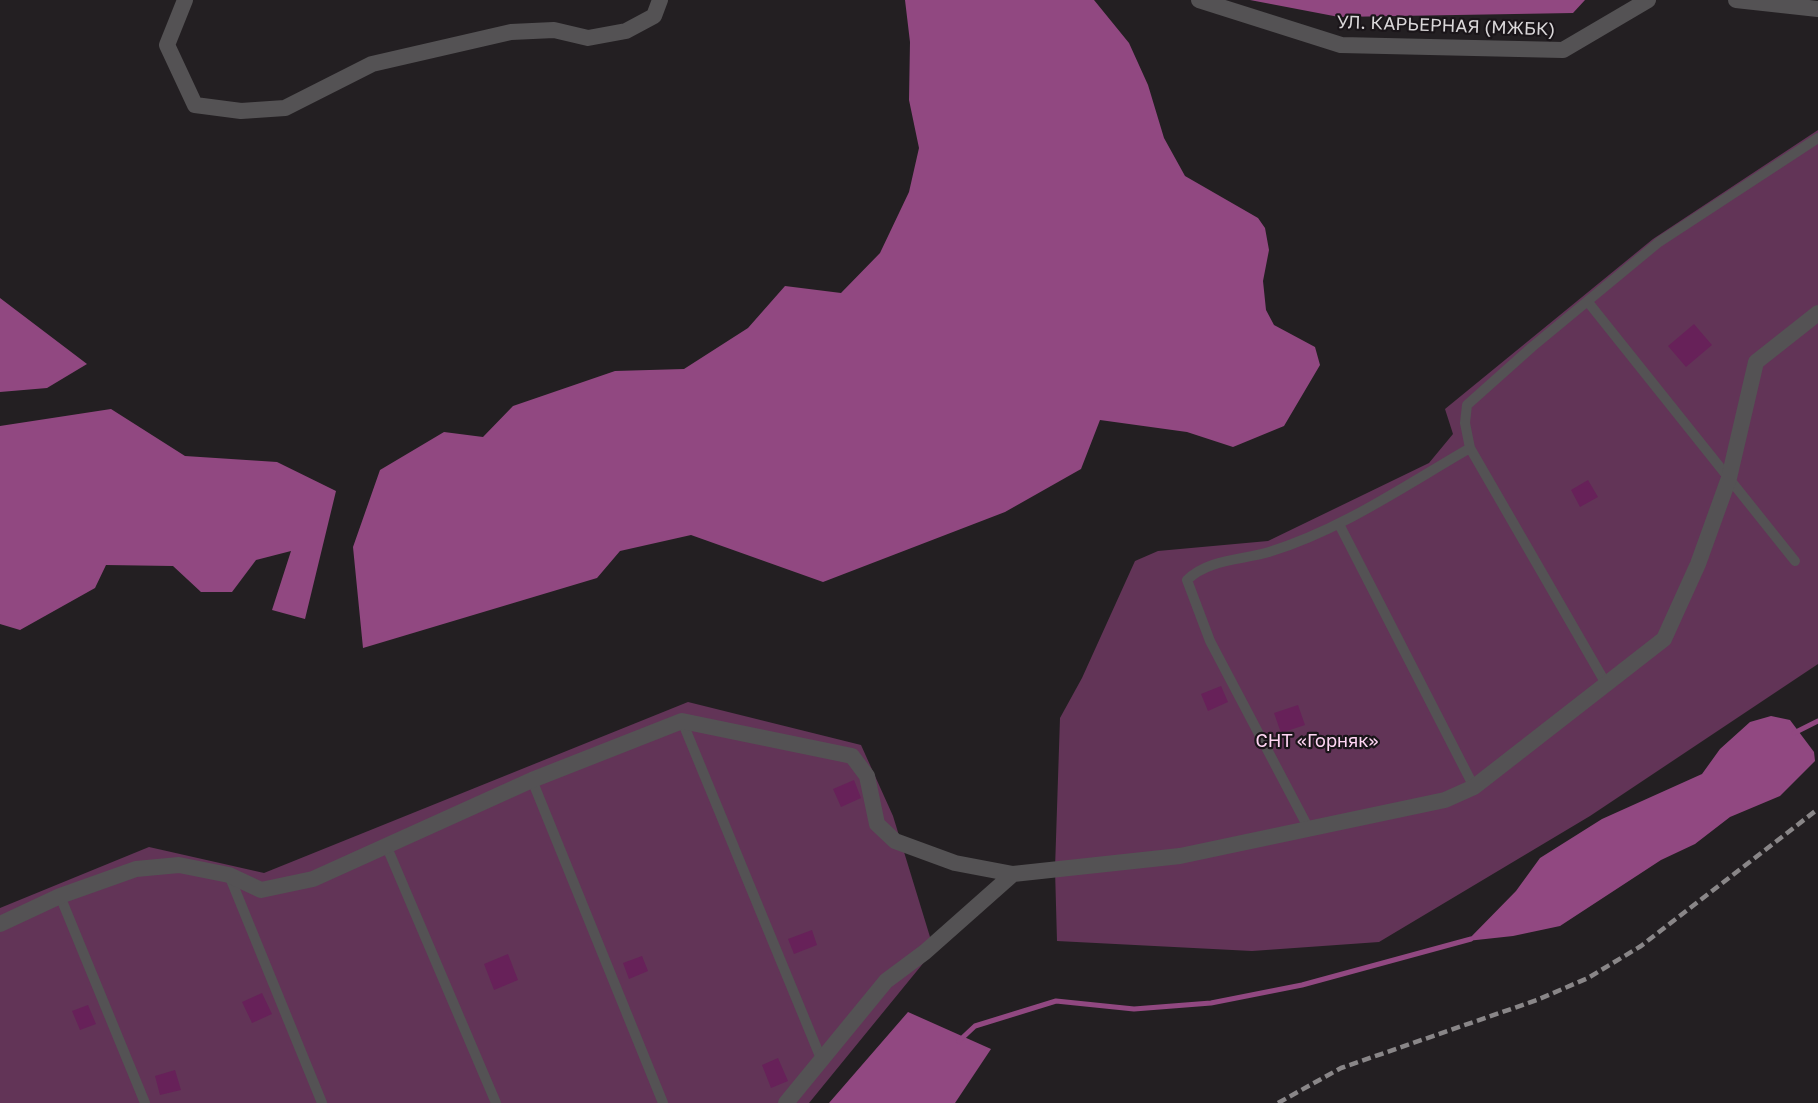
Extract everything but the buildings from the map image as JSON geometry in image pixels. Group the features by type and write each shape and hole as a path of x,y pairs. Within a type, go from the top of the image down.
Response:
{"street":[{"path":"184,0 167,45 195,105 241,111 285,108 372,64 511,32 554,30 588,38 626,31 654,16 660,0"},
{"name":"УЛ. КАРЬЕРНАЯ (МЖБК)","path":"1199,0 1341,45 1563,50 1648,0"},
{"path":"1736,0 1818,9"},
{"path":"0,924 60,896 135,869 179,865 229,875 261,890 313,879 532,780 682,721 852,756 867,776 877,824 895,841 955,862 1013,874 1180,856 1445,800 1474,787 1605,682 1664,639 1698,564 1729,478 1756,362 1818,313"},
{"path":"786,1103 886,981 925,952 1013,874"}],"lane":[{"path":"1605,682 1470,448 1465,423 1467,405 1532,347 1659,242 1818,138"},
{"path":"1588,302 1796,561"},
{"path":"1310,829 1210,641 1187,579 1196,571 1270,551 1339,524 1470,448"},
{"path":"1339,524 1474,787"},
{"path":"682,721 822,1061"},
{"path":"532,780 663,1103"},
{"path":"386,845 496,1103"},
{"path":"229,875 322,1103"},
{"path":"60,896 145,1103"}],"green space":[{"name":"СНТ «Горняк»","path":"1818,130 1818,664 1590,816 1379,942 1252,951 1057,941 1055,869 1060,718 1082,678 1135,561 1158,551 1268,541 1429,463 1453,434 1445,409 1653,239"},
{"path":"688,702 861,745 893,816 934,950 809,1103 0,1103 0,908 149,847 264,873"}],"shaded area":[{"path":"905,0 1094,0 1129,43 1148,85 1164,138 1185,176 1258,218 1265,228 1269,250 1263,281 1266,310 1274,325 1315,347 1320,365 1284,426 1233,447 1187,432 1100,420 1081,469 1005,512 823,582 691,535 620,551 597,578 363,648 353,547 380,470 444,432 483,437 513,406 615,371 684,369 748,328 785,286 841,293 880,253 909,192 919,148 909,100 910,42"},
{"path":"1250,0 1585,0 1573,13 1339,17"},
{"path":"0,298 87,364 47,388 0,392"},
{"path":"111,409 185,456 277,462 336,491 305,619 272,610 291,551 256,560 232,592 201,592 173,566 106,565 95,588 20,630 0,624 0,426"},
{"path":"1771,716 1790,720 1814,752 1815,761 1780,796 1730,817 1695,844 1661,860 1560,926 1513,936 1467,941 1516,891 1540,858 1602,819 1702,774 1720,749 1750,722"},
{"path":"908,1012 991,1049 955,1103 829,1103"}],"waterway":[{"path":"1794,733 1818,721"},
{"path":"959,1041 975,1026 1056,1001 1134,1009 1211,1003 1302,985 1471,939"}],"railway":[{"path":"1278,1103 1341,1068 1537,1000 1588,978 1641,946 1818,809"}]}
